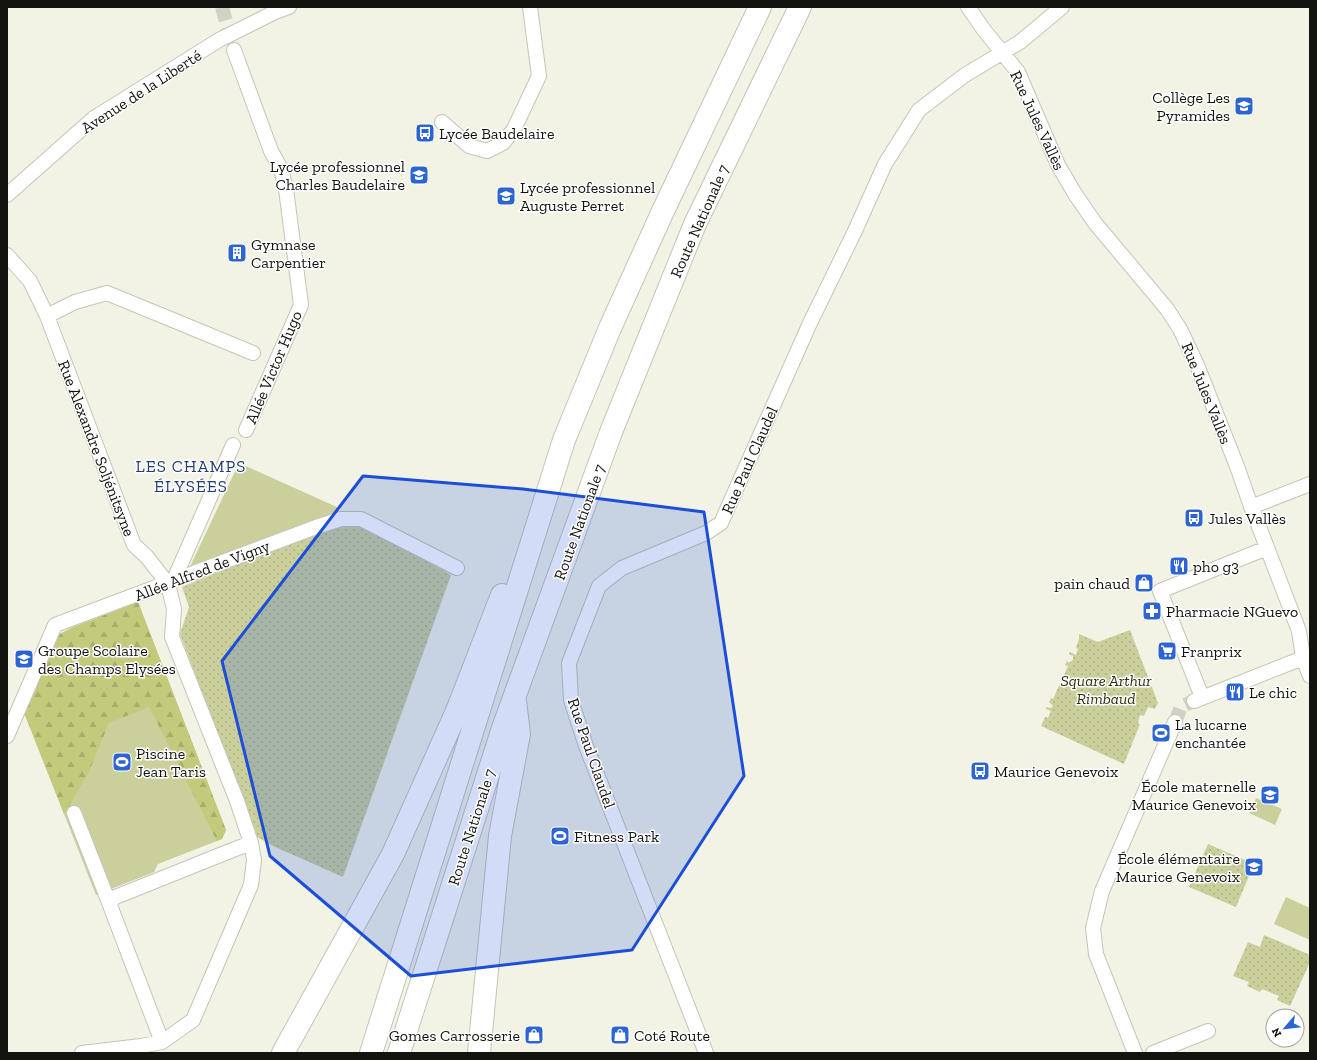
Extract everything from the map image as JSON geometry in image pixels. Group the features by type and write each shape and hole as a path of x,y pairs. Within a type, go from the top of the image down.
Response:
{"main road":[{"name":"Route Nationale 7","path":"371,1053 564,440 622,301 760,7"},
{"name":"Route Nationale 7","path":"399,1053 498,743 611,432 695,224 800,7"},
{"path":"283,1053 393,854 457,711 564,440"},
{"path":"479,1053 500,836 519,734 514,698"}],"street":[{"name":"Avenue de la Liberté","path":"7,195 94,118 219,40 275,12 289,7"},
{"path":"442,122 469,146 487,151 503,143 514,129 539,76 530,7"},
{"name":"Rue Jules Vallès","path":"968,7 1002,54 1018,72 1058,165 1075,194 1095,223 1167,309 1180,329 1197,365 1267,548 1305,629 1303,658 1310,676"},
{"name":"Rue Paul Claudel","path":"706,1053 586,746 571,700 569,663 599,586 622,568 706,533 721,523 810,323 854,233 885,164 919,110 965,75 1020,42 1062,7"},
{"name":"Allée Victor Hugo","path":"234,50 271,151 281,169 286,189 301,305 246,430"},
{"name":"Rue Alexandre Soljénitsyne","path":"7,256 30,281 47,316 134,545 172,579 174,609 172,637 237,801 251,843 254,860 251,885 193,1020 162,1042 82,1053"},
{"path":"47,316 75,302 107,293 253,353"},
{"path":"172,579 233,445"},
{"path":"1251,507 1310,484"},
{"name":"Allée Alfred de Vigny","path":"7,736 55,625 172,579 341,519 361,519 457,568"},
{"path":"1267,548 1160,591 1198,699 1303,658"},
{"path":"1135,1053 1096,954 1093,928 1102,891 1175,722"},
{"path":"74,813 162,1042"},
{"path":"108,900 230,850 251,843"},
{"path":"1153,1053 1208,1031"}],"highlighted area":[{"path":"363,476 523,489 704,512 744,776 632,950 411,976 270,856 222,661"}],"green space":[{"path":"239,463 339,508 337,515 187,573"},
{"path":"351,523 373,529 451,575 343,877 273,846 257,837 180,634 189,607 182,587 329,527"},
{"name":"Piscine Jean Taris","path":"138,602 226,830 222,839 158,864 154,872 96,895 23,710 60,634 71,628"},
{"path":"138,602 226,830 222,839 217,841 149,707 109,723 88,774 64,814 23,710 52,644 60,634 71,628"},
{"name":"Square Arthur Rimbaud","path":"1130,630 1158,703 1155,709 1148,707 1144,716 1140,715 1138,723 1140,724 1124,764 1041,726 1045,717 1048,718 1051,711 1046,709 1046,707 1051,708 1053,706 1049,702 1051,698 1053,699 1068,666 1065,665 1067,661 1069,663 1073,660 1073,656 1069,654 1070,652 1076,655 1079,634 1098,642"},
{"path":"1256,798 1282,809 1275,825 1249,813"},
{"path":"1208,844 1254,864 1236,907 1189,887"},
{"path":"1286,897 1310,908 1310,940 1274,924"},
{"path":"1264,935 1310,955 1310,962 1290,1006 1277,1000 1279,996 1262,989 1260,992 1247,986 1249,982 1233,976 1248,942 1260,947"}],"tunnel":[{"path":"222,7 234,50"},
{"path":"1175,722 1181,707 1194,701"}],"place":[{"name":"Collège Les Pyramides","path":"1244,106"},
{"name":"Lycée Baudelaire","path":"425,133"},
{"name":"Lycée professionnel Charles Baudelaire","path":"419,175"},
{"name":"Lycée professionnel Auguste Perret","path":"506,196"},
{"name":"Gymnase Carpentier","path":"237,253"},
{"name":"Jules Vallès","path":"1194,518"},
{"name":"pho g3","path":"1179,566"},
{"name":"pain chaud","path":"1144,583"},
{"name":"Pharmacie NGuevo","path":"1152,611"},
{"name":"Franprix","path":"1167,651"},
{"name":"Groupe Scolaire des Champs Elysées","path":"24,659"},
{"name":"Le chic","path":"1235,692"},
{"name":"La lucarne enchantée","path":"1161,733"},
{"name":"Piscine Jean Taris","path":"122,762"},
{"name":"Maurice Genevoix","path":"980,771"},
{"name":"École maternelle Maurice Genevoix","path":"1270,795"},
{"name":"Fitness Park","path":"560,836"},
{"name":"École élémentaire Maurice Genevoix","path":"1254,867"},
{"name":"Gomes Carrosserie","path":"534,1035"},
{"name":"Coté Route","path":"620,1035"}],"district":[{"name":"LES CHAMPS ÉLYSÉES","path":"191,476"}]}
